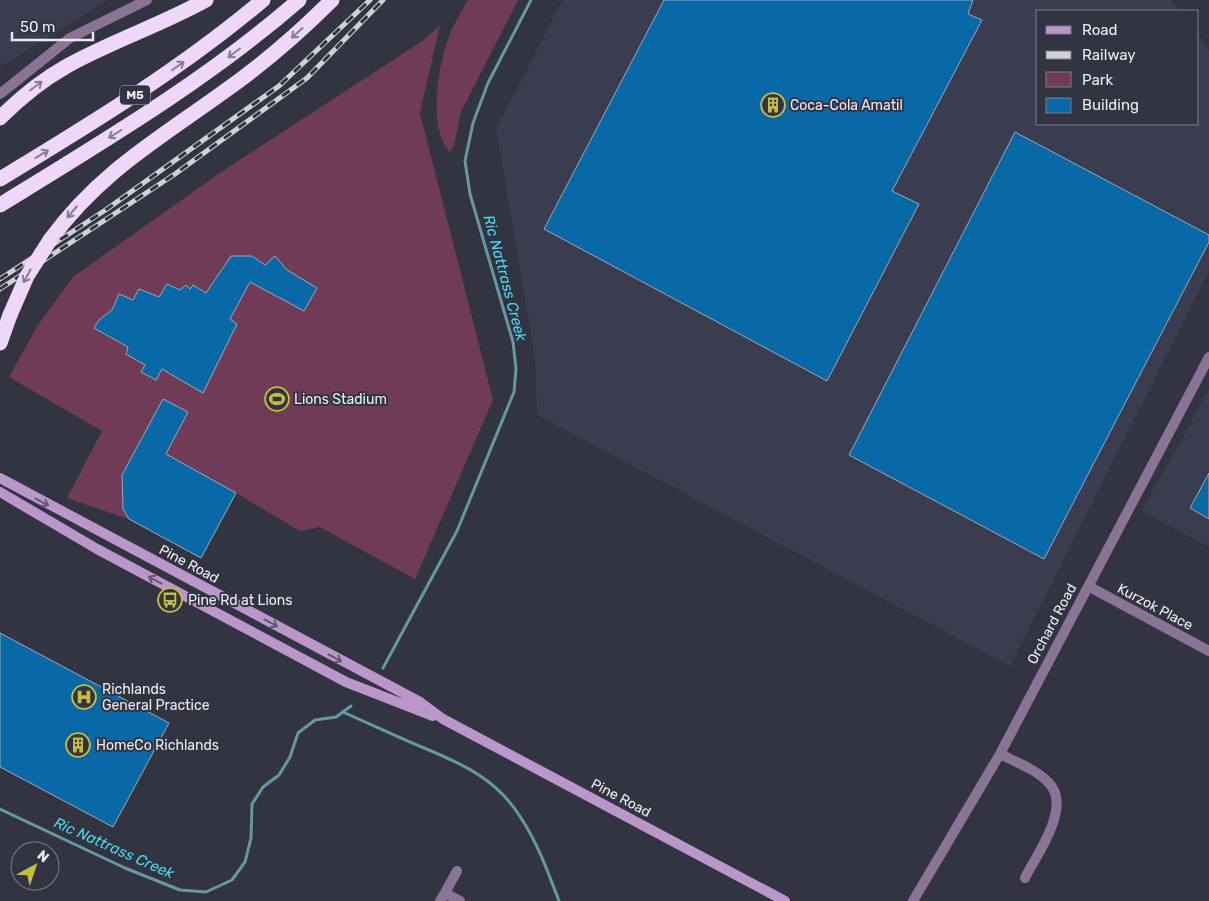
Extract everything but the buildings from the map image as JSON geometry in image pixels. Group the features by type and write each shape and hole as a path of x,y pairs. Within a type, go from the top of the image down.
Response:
{"highway":[{"path":"0,118 30,91 65,66 165,22 206,0"},
{"name":"M5","path":"0,179 150,86 217,37 263,0"},
{"name":"M5","path":"0,205 157,108 235,53 299,0"},
{"path":"0,343 27,276 50,240 78,204 113,171 256,68 332,0"}],"street":[{"path":"0,94 70,38 146,0"},
{"name":"Orchard Road","path":"913,901 1000,754 1209,357"},
{"name":"Pine Road","path":"0,478 420,702 443,719"},
{"name":"Pine Road","path":"0,492 96,549 346,682 443,719 785,901"},
{"name":"Kurzok Place","path":"1088,586 1209,651"},
{"path":"1000,754 1049,782 1056,792 1058,802 1054,820 1025,878"},
{"path":"457,871 442,897 460,901"}],"shaded area":[{"path":"0,0 108,0 0,67"},
{"path":"563,0 1171,0 1178,10 1036,10 1036,125 1199,125 1199,36 1209,50 1209,271 1010,666 537,415 535,358 496,128"},
{"path":"1209,389 1209,547 1142,511"}],"green space":[{"path":"468,0 518,0 461,112 454,145 450,152 443,141 438,127 437,93 439,76 451,31"},
{"path":"440,25 420,113 493,400 415,579 320,527 300,531 236,493 201,558 128,519 67,498 102,431 9,377 38,325 73,277 224,170 424,40"}],"waterway":[{"name":"Ric Nattrass Creek","path":"383,668 457,531 514,392 516,369 513,342 470,194 465,161 473,123 488,83 531,0"},
{"name":"Ric Nattrass Creek","path":"0,809 125,868 180,890 206,892 232,880 245,862 251,838 252,804 263,787 279,775 290,757 298,733 315,720 336,717 351,706"},
{"path":"343,712 466,767 502,793 533,838 559,901"}],"railway":[{"path":"0,279 107,209 279,86 370,0"},
{"path":"0,289 175,174 307,78 383,0"}],"place":[{"name":"Coca-Cola Amatil","path":"773,105"},
{"name":"Lions Stadium","path":"277,399"},
{"name":"Pine Rd at Lions","path":"170,600"},
{"name":"Richlands General Practice","path":"84,697"},
{"name":"HomeCo Richlands","path":"78,745"}]}
